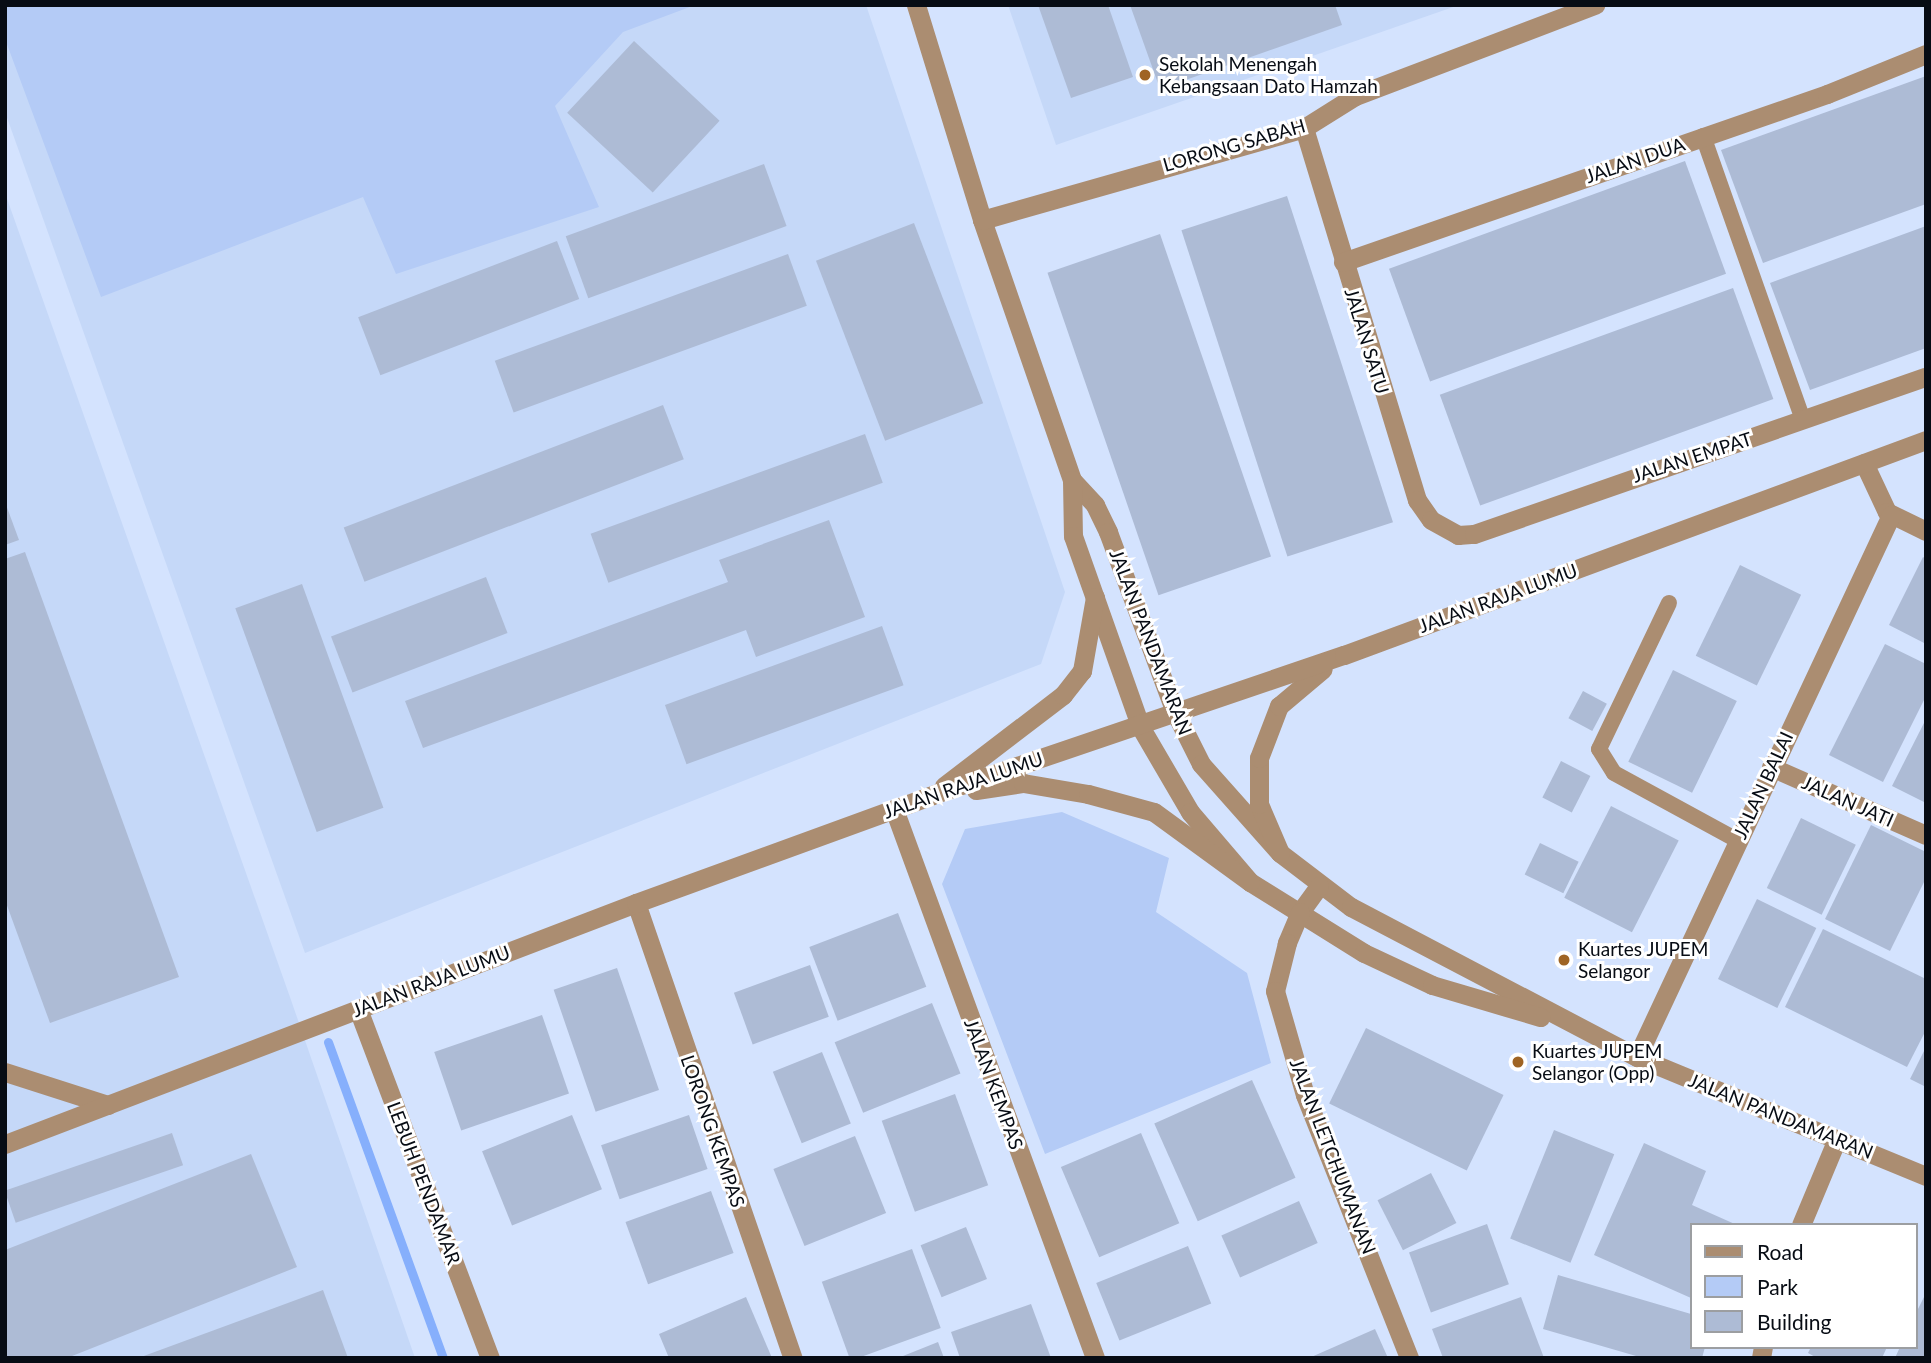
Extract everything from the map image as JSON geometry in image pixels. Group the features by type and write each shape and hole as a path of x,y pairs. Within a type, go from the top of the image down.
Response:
{"street":[{"name":"JALAN PANDAMARAN","path":"916,5 982,220 1072,480 1095,505 1108,532 1175,712 1200,764 1280,853 1319,886 1564,1023 1637,1058 1926,1176"},
{"name":"LORONG SABAH","path":"982,220 1304,128 1355,96 1595,5"},
{"name":"JALAN DUA","path":"1343,262 1827,94 1926,54"},
{"name":"JALAN SATU","path":"1304,128 1417,500 1431,520 1458,535"},
{"name":"JALAN EMPAT","path":"1458,535 1474,534 1926,377"},
{"name":"JALAN RAJA LUMU","path":"5,1143 636,903 932,795 1140,728 1175,712 1344,655 1926,440"},
{"path":"1864,463 1891,515 1926,531"},
{"path":"1072,480 1073,536 1140,728 1190,812 1250,882"},
{"name":"JALAN BALAI","path":"1637,1058 1891,515"},
{"path":"932,795 1063,695 1082,671 1096,597"},
{"path":"1280,853 1259,804 1259,758 1266,734 1279,706 1344,655"},
{"name":"JALAN JATI","path":"1771,767 1926,835"},
{"path":"932,795 1023,783 1125,803 1154,812 1250,882 1364,953 1432,985 1564,1023"},
{"name":"JALAN KEMPAS","path":"894,809 1095,1358"},
{"name":"JALAN LETCHUMANAN","path":"1319,886 1300,912 1275,991 1306,1095 1409,1358"},
{"name":"LORONG KEMPAS","path":"636,903 793,1358"},
{"name":"LEBUH PENDAMAR","path":"358,1009 490,1358"},
{"path":"5,1072 108,1105"},
{"path":"1802,1223 1837,1139"}],"lane":[{"path":"1703,136 1803,420"},
{"path":"1669,603 1600,749 1614,773 1737,840"}],"shaded area":[{"path":"5,5 866,5 1065,592 1041,664 305,953 5,112"},
{"name":"Sekolah Menengah Kebangsaan Dato Hamzah","path":"1008,5 1459,5 1056,145"},
{"path":"5,193 291,1000 415,1358 5,1358"}],"green space":[{"path":"5,5 695,5 623,32 555,106 599,207 396,274 363,197 101,297 5,39"},
{"path":"1062,812 1169,858 1156,912 1247,973 1271,1063 1045,1154 942,884 965,829"}],"building":[{"path":"1038,5 1108,5 1133,77 1071,98"},
{"path":"1130,5 1335,5 1342,25 1160,89"},
{"path":"634,41 720,121 653,192 567,113"},
{"path":"1926,76 1926,204 1763,263 1721,150"},
{"path":"1685,161 1726,274 1430,381 1389,269"},
{"path":"764,164 787,226 588,298 566,236"},
{"path":"1287,196 1393,522 1287,557 1181,230"},
{"path":"914,223 983,403 885,441 816,261"},
{"path":"1926,226 1926,348 1810,390 1770,283"},
{"path":"1160,234 1271,556 1159,595 1047,273"},
{"path":"557,241 579,299 380,375 358,317"},
{"path":"788,254 807,306 514,412 495,361"},
{"path":"1733,288 1773,399 1480,506 1440,395"},
{"path":"663,405 684,459 365,582 344,528"},
{"path":"865,434 883,483 608,583 591,534"},
{"path":"5,502 19,540 5,545"},
{"path":"829,520 865,617 756,657 746,630 423,748 405,701 728,582 719,560"},
{"path":"25,552 179,977 50,1023 5,900 5,559"},
{"path":"1923,557 1926,559 1926,644 1889,625"},
{"path":"1740,565 1801,595 1757,686 1696,656"},
{"path":"486,577 508,633 353,693 331,636"},
{"path":"302,584 383,808 317,832 235,608"},
{"path":"882,626 904,685 686,764 665,705"},
{"path":"1885,644 1926,664 1926,696 1883,782 1829,755"},
{"path":"1673,670 1737,701 1692,793 1628,762"},
{"path":"1583,691 1607,704 1592,731 1568,718"},
{"path":"1926,719 1926,803 1892,786"},
{"path":"1561,761 1590,776 1572,813 1542,798"},
{"path":"1611,806 1679,841 1632,932 1564,898"},
{"path":"1801,818 1856,845 1822,915 1767,888"},
{"path":"1871,825 1926,852 1926,878 1890,951 1825,919"},
{"path":"1540,843 1579,862 1563,893 1525,874"},
{"path":"1757,899 1816,928 1777,1008 1718,979"},
{"path":"898,913 926,987 838,1021 809,947"},
{"path":"1823,929 1926,979 1926,1030 1907,1067 1785,1007"},
{"path":"810,965 829,1017 753,1044 734,993"},
{"path":"617,968 659,1090 596,1112 554,990"},
{"path":"932,1003 960,1073 863,1113 835,1042"},
{"path":"542,1015 569,1093 461,1131 434,1052"},
{"path":"1366,1028 1504,1095 1467,1171 1329,1103"},
{"path":"1926,1047 1926,1087 1910,1079"},
{"path":"822,1052 851,1123 802,1143 773,1072"},
{"path":"1252,1080 1296,1178 1198,1221 1154,1124"},
{"path":"955,1094 988,1185 915,1212 882,1121"},
{"path":"572,1115 602,1189 512,1226 482,1151"},
{"path":"689,1115 708,1169 620,1199 601,1145"},
{"path":"1554,1130 1614,1154 1570,1263 1510,1238"},
{"path":"172,1133 183,1165 16,1223 5,1191"},
{"path":"1141,1133 1179,1223 1099,1257 1061,1167"},
{"path":"855,1136 886,1213 805,1246 773,1169"},
{"path":"1644,1143 1706,1171 1692,1205 1732,1223 1689,1223 1689,1297 1594,1255"},
{"path":"251,1154 297,1267 67,1358 5,1358 5,1250"},
{"path":"1431,1173 1456,1223 1403,1250 1378,1200"},
{"path":"711,1191 734,1253 648,1284 625,1222"},
{"path":"1299,1201 1318,1243 1240,1278 1221,1236"},
{"path":"1487,1224 1509,1284 1431,1313 1409,1252"},
{"path":"966,1227 987,1279 942,1297 921,1245"},
{"path":"1188,1246 1211,1303 1119,1341 1096,1283"},
{"path":"912,1249 941,1328 858,1358 850,1358 822,1282"},
{"path":"1558,1275 1689,1313 1689,1349 1704,1349 1702,1358 1643,1358 1543,1329"},
{"path":"323,1290 348,1358 141,1358 141,1357"},
{"path":"1926,1293 1926,1358 1895,1358 1899,1349 1917,1349 1917,1311"},
{"path":"746,1297 772,1358 669,1358 659,1334"},
{"path":"1521,1297 1544,1358 1443,1358 1432,1329"},
{"path":"1031,1304 1051,1358 960,1358 951,1332"},
{"path":"1375,1329 1388,1358 1309,1358"},
{"path":"938,1342 944,1358 898,1358"},
{"path":"1810,1349 1886,1349 1882,1358 1817,1358 1808,1353"}],"waterway":[{"path":"328,1042 443,1358"}],"place":[{"name":"Sekolah Menengah Kebangsaan Dato Hamzah","path":"1145,75"},
{"name":"Kuartes JUPEM Selangor","path":"1564,960"},
{"name":"Kuartes JUPEM Selangor (Opp)","path":"1518,1062"}]}
